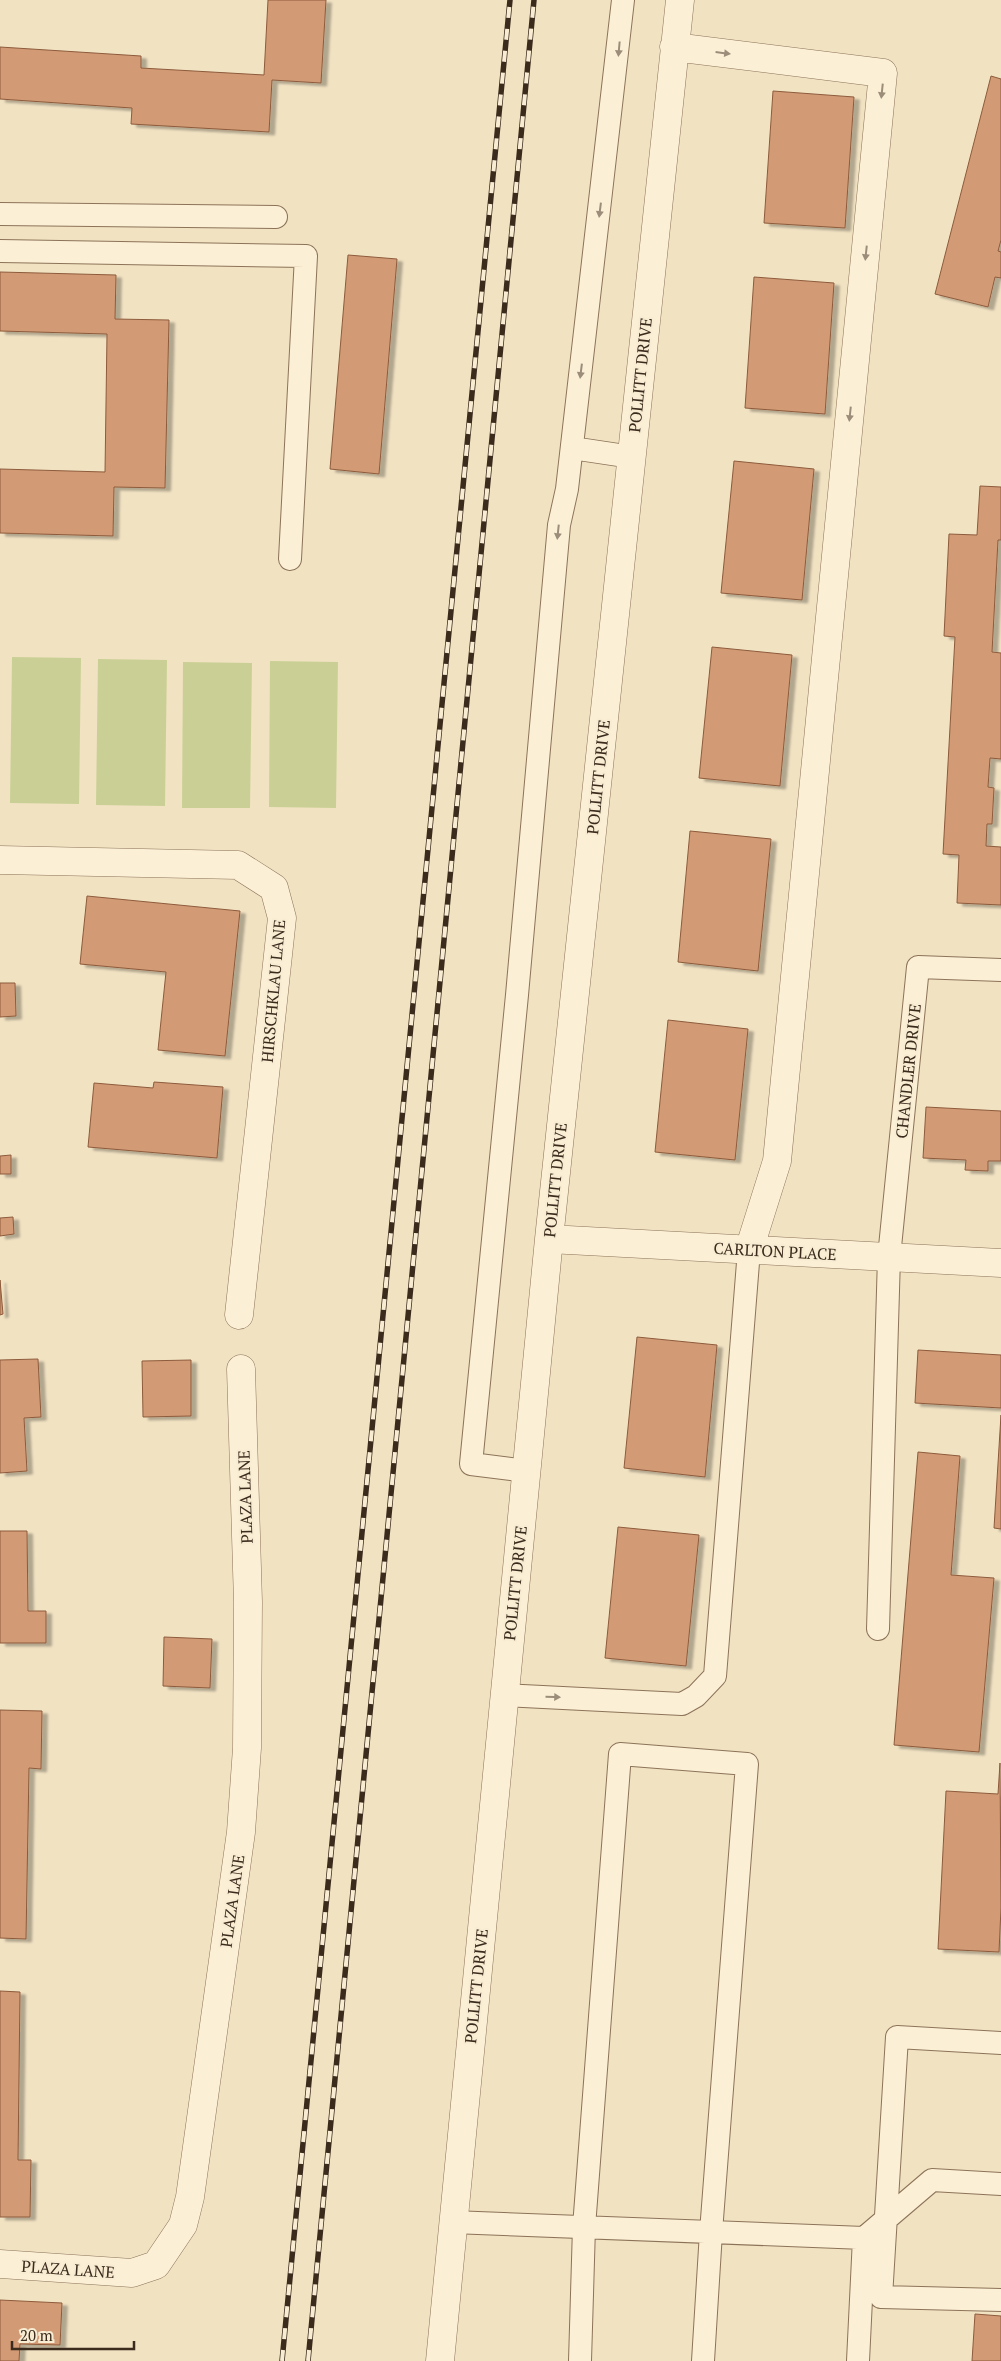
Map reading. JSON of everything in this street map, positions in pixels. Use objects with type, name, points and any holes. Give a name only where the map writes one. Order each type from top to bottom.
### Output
[{"type":"street","name":"POLLITT DRIVE","points":[[440,2361],[452,2222],[549,1240],[680,0]]},
{"type":"street","points":[[674,47],[883,73],[777,1160],[749,1250]]},
{"type":"street","name":"HIRSCHKLAU LANE","points":[[0,860],[238,865],[274,888],[282,918],[240,1315]]},
{"type":"street","name":"CARLTON PLACE","points":[[549,1240],[1001,1263]]},
{"type":"street","name":"PLAZA LANE","points":[[0,2264],[132,2273],[156,2265],[183,2225],[190,2197],[241,1832],[247,1748],[248,1593],[241,1369]]},
{"type":"lane","points":[[526,1471],[472,1464],[559,525],[567,488],[572,448],[624,0]]},
{"type":"lane","points":[[0,214],[276,217]]},
{"type":"lane","points":[[0,251],[306,256],[290,559]]},
{"type":"lane","points":[[572,448],[632,457]]},
{"type":"lane","name":"CHANDLER DRIVE","points":[[889,1258],[918,967],[1001,970]]},
{"type":"lane","points":[[504,1694],[682,1704],[696,1696],[715,1676],[749,1250]]},
{"type":"lane","points":[[878,1629],[889,1258]]},
{"type":"lane","points":[[580,2361],[584,2227],[620,1754],[747,1764],[711,2232],[703,2361]]},
{"type":"lane","points":[[1001,2043],[897,2037],[881,2297],[1001,2300]]},
{"type":"lane","points":[[452,2222],[864,2238],[932,2180],[1001,2184]]},
{"type":"lane","points":[[858,2361],[864,2238]]},
{"type":"green space","points":[[12,657],[81,658],[79,804],[10,803]]},
{"type":"green space","points":[[98,659],[167,660],[165,806],[96,805]]},
{"type":"green space","points":[[270,661],[338,662],[336,808],[269,807]]},
{"type":"green space","points":[[183,662],[252,663],[250,808],[182,808]]},
{"type":"building","points":[[268,0],[326,0],[321,83],[272,80],[269,132],[131,124],[132,108],[0,99],[0,47],[141,56],[141,68],[264,75]]},
{"type":"building","points":[[991,76],[1001,79],[1001,240],[998,251],[1001,252],[1001,278],[995,277],[988,307],[935,294]]},
{"type":"building","points":[[773,91],[854,97],[845,228],[764,223]]},
{"type":"building","points":[[348,255],[397,259],[379,474],[330,469]]},
{"type":"building","points":[[0,272],[116,275],[115,319],[169,320],[165,488],[114,487],[113,536],[0,533],[0,469],[105,472],[107,334],[0,331]]},
{"type":"building","points":[[754,277],[834,283],[825,414],[745,408]]},
{"type":"building","points":[[734,461],[814,469],[802,600],[721,593]]},
{"type":"building","points":[[980,486],[1001,487],[1001,540],[998,540],[992,652],[1001,653],[1001,759],[990,758],[988,787],[994,788],[992,824],[987,824],[986,846],[1001,847],[1001,905],[957,903],[959,855],[943,854],[955,637],[944,636],[949,534],[977,535]]},
{"type":"building","points":[[712,647],[792,655],[780,786],[699,778]]},
{"type":"building","points":[[690,831],[771,839],[758,971],[678,962]]},
{"type":"building","points":[[87,896],[240,911],[225,1056],[158,1050],[166,972],[80,964]]},
{"type":"building","points":[[0,983],[15,983],[16,1016],[0,1017]]},
{"type":"building","points":[[668,1020],[748,1029],[735,1160],[655,1152]]},
{"type":"building","points":[[154,1082],[223,1087],[217,1158],[88,1147],[94,1083],[153,1088]]},
{"type":"building","points":[[926,1107],[1001,1111],[1001,1161],[988,1161],[988,1171],[965,1170],[966,1160],[923,1158]]},
{"type":"building","points":[[11,1155],[11,1174],[0,1174],[0,1156]]},
{"type":"building","points":[[13,1217],[14,1234],[0,1236],[0,1218]]},
{"type":"building","points":[[0,1280],[3,1314],[0,1315]]},
{"type":"building","points":[[637,1337],[717,1345],[705,1477],[624,1468]]},
{"type":"building","points":[[918,1350],[1001,1355],[1001,1408],[915,1403]]},
{"type":"building","points":[[38,1359],[41,1417],[24,1418],[27,1471],[0,1473],[0,1360]]},
{"type":"building","points":[[191,1360],[191,1416],[143,1417],[142,1361]]},
{"type":"building","points":[[1001,1415],[1001,1529],[994,1528]]},
{"type":"building","points":[[918,1452],[960,1456],[951,1575],[994,1578],[979,1752],[894,1745]]},
{"type":"building","points":[[618,1527],[699,1535],[686,1666],[605,1658]]},
{"type":"building","points":[[0,1531],[27,1531],[28,1611],[46,1611],[46,1643],[0,1643]]},
{"type":"building","points":[[164,1637],[212,1639],[210,1688],[163,1686]]},
{"type":"building","points":[[0,1710],[42,1711],[41,1769],[29,1768],[26,1939],[0,1938]]},
{"type":"building","points":[[1000,1763],[1001,1908],[999,1952],[938,1949],[946,1791],[998,1794]]},
{"type":"building","points":[[0,1991],[20,1992],[18,2160],[31,2160],[30,2217],[0,2217]]},
{"type":"building","points":[[0,2300],[62,2303],[60,2345],[20,2344],[19,2361],[0,2361]]},
{"type":"building","points":[[975,2314],[1001,2316],[1001,2361],[972,2361]]},
{"type":"railway","points":[[282,2361],[510,0]]},
{"type":"railway","points":[[308,2361],[534,0]]}]
